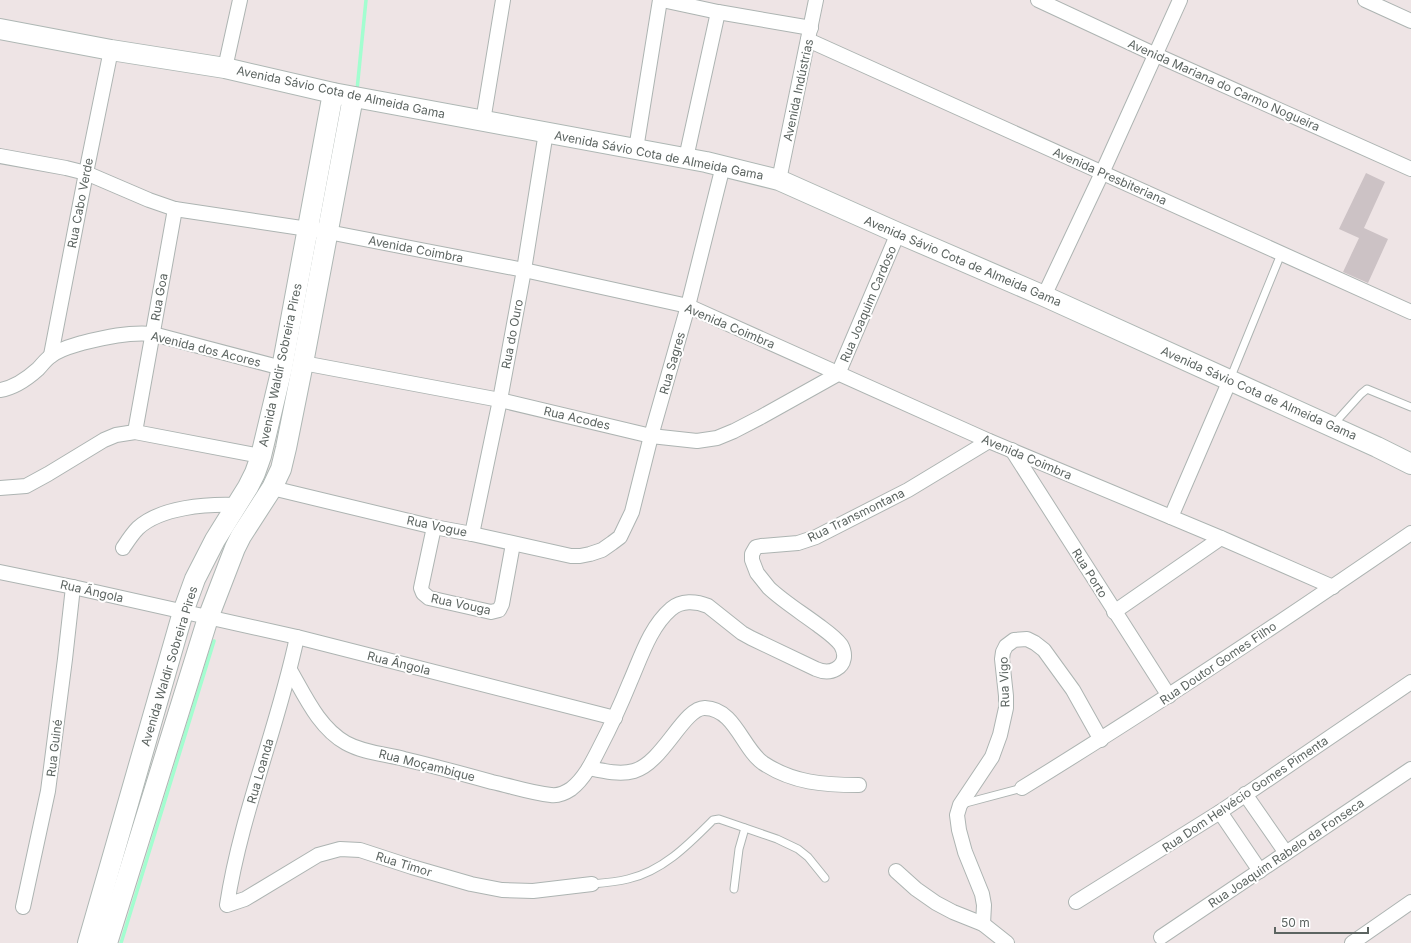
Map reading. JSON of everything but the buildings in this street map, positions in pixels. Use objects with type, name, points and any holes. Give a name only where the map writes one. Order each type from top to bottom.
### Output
[{"type":"street","points":[[225,68],[240,0]]},
{"type":"street","points":[[483,121],[503,0]]},
{"type":"street","points":[[636,149],[661,0]]},
{"type":"street","name":"Avenida Presbiteriana","points":[[661,0],[810,34],[1102,173],[1411,312]]},
{"type":"street","name":"Avenida Indústrias","points":[[779,180],[816,0]]},
{"type":"street","name":"Avenida Mariana do Carmo Nogueira","points":[[1038,0],[1154,54],[1411,169]]},
{"type":"street","points":[[1044,296],[1102,173],[1154,54],[1180,0]]},
{"type":"street","points":[[1365,0],[1411,21]]},
{"type":"street","points":[[686,158],[718,12]]},
{"type":"street","name":"Avenida Sávio Cota de Almeida Gama","points":[[0,29],[111,50],[225,68],[353,97],[686,158],[779,180],[898,234],[1044,296],[1332,426],[1411,464]]},
{"type":"street","name":"Rua Cabo Verde","points":[[51,355],[111,50]]},
{"type":"street","name":"Avenida Waldir Sobreira Pires","points":[[88,943],[183,612],[202,566],[215,540],[248,487],[261,456],[282,368],[333,93]]},
{"type":"street","name":"Avenida Waldir Sobreira Pires","points":[[107,943],[208,618],[235,548],[272,488],[281,469],[303,363],[353,97]]},
{"type":"street","name":"Rua do Ouro","points":[[472,534],[500,400],[524,270],[546,132]]},
{"type":"street","name":"Avenida Coimbra","points":[[0,156],[86,173],[149,200],[175,209],[328,232],[524,270],[688,306],[989,441],[1221,538],[1333,587]]},
{"type":"street","name":"Rua Sagres","points":[[602,550],[620,536],[632,512],[651,436],[688,306],[723,166]]},
{"type":"street","name":"Rua Goa","points":[[135,432],[175,209]]},
{"type":"street","name":"Rua Joaquim Cardoso","points":[[838,374],[898,234]]},
{"type":"street","name":"Avenida dos Acores","points":[[0,390],[22,381],[37,370],[51,355],[72,346],[119,335],[138,333],[153,334],[282,368]]},
{"type":"street","name":"Rua Acodes","points":[[303,363],[500,400],[651,436],[697,441],[717,438],[734,431],[838,374]]},
{"type":"street","points":[[1171,517],[1230,380]]},
{"type":"street","points":[[0,488],[26,486],[104,440],[116,435],[135,432],[261,456]]},
{"type":"street","name":"Rua Transmontana","points":[[615,718],[649,638],[662,618],[672,608],[682,602],[701,603],[708,606],[742,633],[816,669],[824,672],[832,672],[838,668],[843,663],[845,657],[842,647],[833,636],[769,588],[762,580],[754,566],[752,560],[753,550],[761,546],[798,543],[816,537],[908,490],[989,441]]},
{"type":"street","name":"Rua Porto","points":[[1012,450],[1169,696]]},
{"type":"street","name":"Rua Vogue","points":[[272,488],[434,527],[571,556],[580,556],[602,550]]},
{"type":"street","points":[[123,548],[138,528],[152,518],[171,512],[202,506],[236,505]]},
{"type":"street","name":"Rua Vouga","points":[[434,527],[422,588],[423,593],[429,598],[491,612],[499,610],[502,604],[513,544]]},
{"type":"street","name":"Rua Doutor Gomes Filho","points":[[1022,788],[1101,740],[1169,696],[1333,587],[1411,533]]},
{"type":"street","points":[[1114,612],[1221,538]]},
{"type":"street","name":"Rua Ãngola","points":[[0,572],[183,612]]},
{"type":"street","name":"Rua Guiné","points":[[23,907],[48,790],[73,587]]},
{"type":"street","name":"Rua Ângola","points":[[183,612],[297,637],[615,718]]},
{"type":"street","name":"Rua Loanda","points":[[227,905],[239,843],[290,670],[297,637]]},
{"type":"street","name":"Rua Vigo","points":[[983,924],[984,905],[982,894],[965,852],[957,816],[960,804],[992,757],[1004,722],[1006,696],[1002,659],[1006,646],[1014,640],[1027,639],[1035,642],[1044,650],[1073,690],[1101,740]]},
{"type":"street","name":"Rua Moçambique","points":[[290,670],[319,719],[335,735],[346,743],[361,749],[512,787],[552,795],[560,795],[577,784],[589,768],[615,718]]},
{"type":"street","name":"Rua Dom Helvécio Gomes Pimenta","points":[[1076,902],[1220,812],[1411,682]]},
{"type":"street","points":[[589,768],[602,771],[624,772],[634,771],[645,766],[663,749],[688,717],[696,710],[703,708],[713,709],[722,713],[739,733],[748,748],[762,762],[782,774],[801,781],[840,785],[859,785]]},
{"type":"street","name":"Rua Joaquim Rabelo da Fonseca","points":[[1161,937],[1411,769]]},
{"type":"street","points":[[1245,794],[1286,853]]},
{"type":"street","points":[[1220,812],[1260,871]]},
{"type":"street","name":"Rua Timor","points":[[227,905],[245,899],[318,855],[340,849],[360,850],[419,870],[471,884],[502,890],[533,891],[592,884]]},
{"type":"street","points":[[896,872],[936,903],[953,912],[983,924],[1007,943]]},
{"type":"street","points":[[1352,943],[1411,902]]},
{"type":"lane","points":[[1230,380],[1281,254]]},
{"type":"lane","points":[[1332,426],[1367,389],[1411,407]]},
{"type":"lane","points":[[960,804],[1022,788]]},
{"type":"lane","points":[[592,884],[628,880],[655,869],[667,862],[679,852],[713,820],[719,819],[777,839],[804,852],[825,878]]},
{"type":"lane","points":[[734,889],[739,849],[745,828]]},
{"type":"waterway","points":[[357,90],[366,0]]},
{"type":"waterway","points":[[121,943],[214,641]]}]
